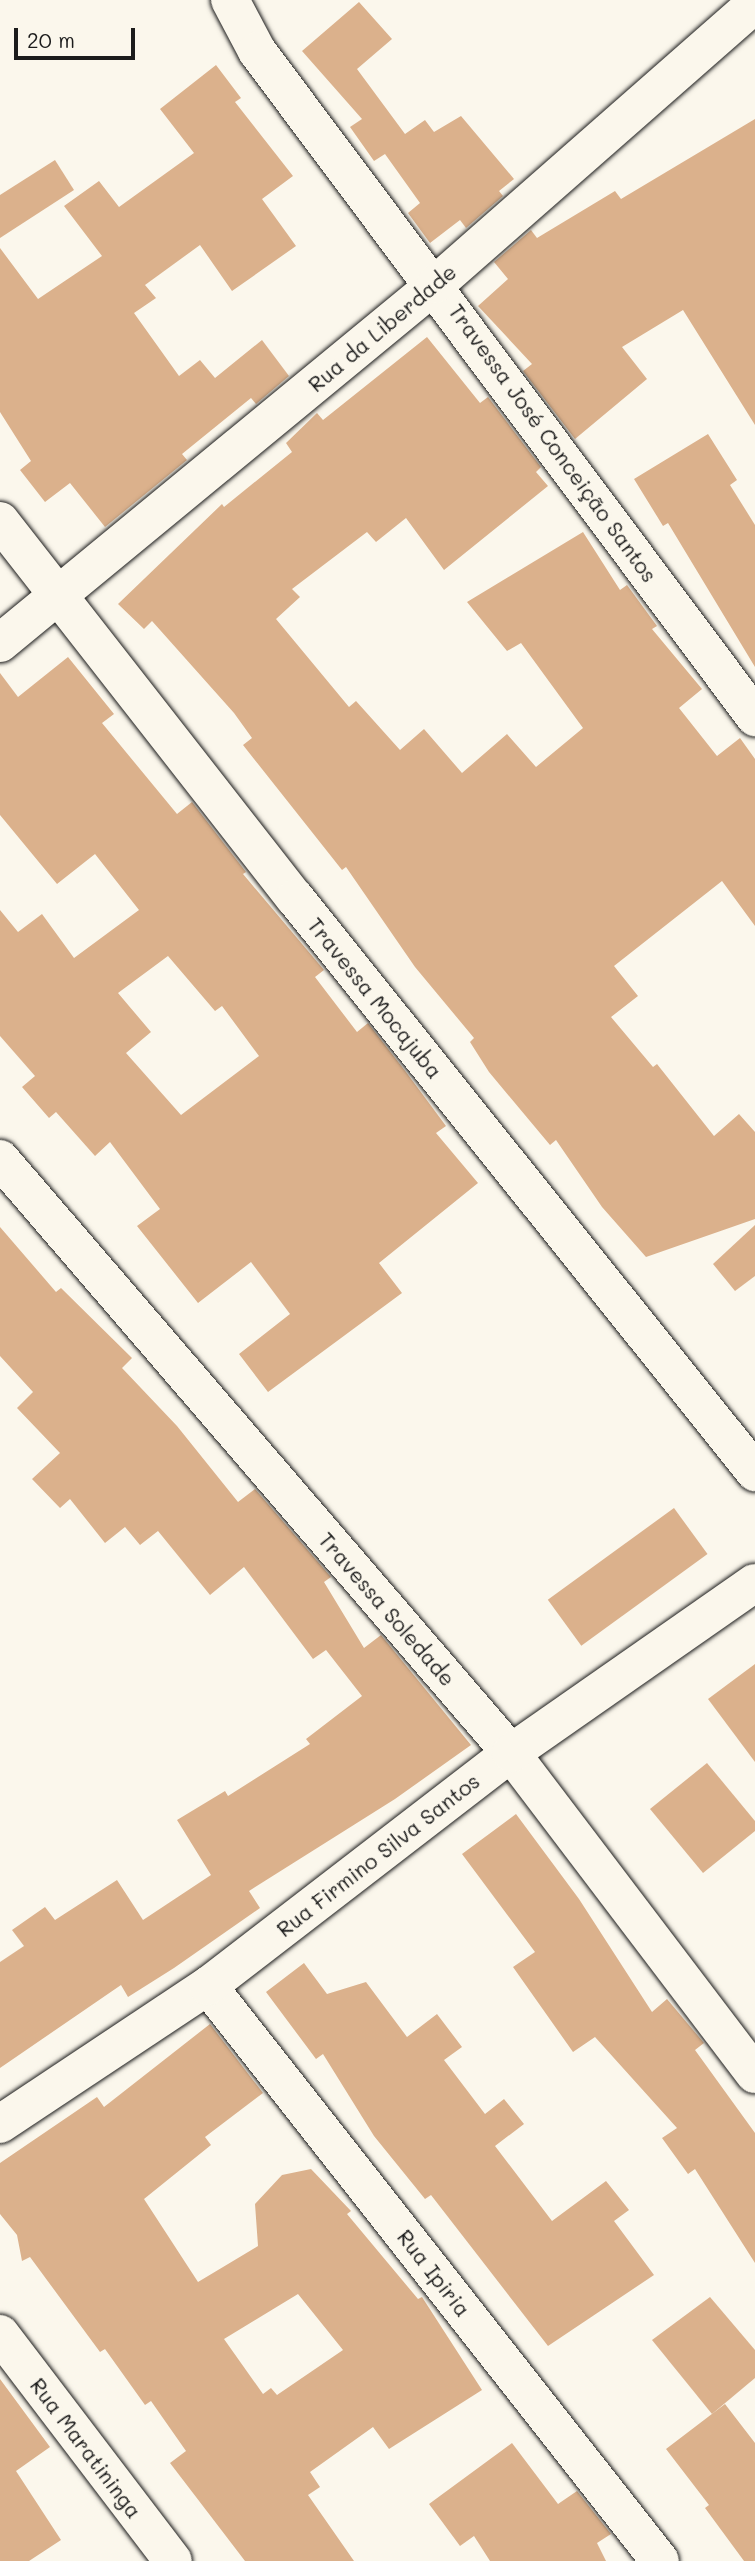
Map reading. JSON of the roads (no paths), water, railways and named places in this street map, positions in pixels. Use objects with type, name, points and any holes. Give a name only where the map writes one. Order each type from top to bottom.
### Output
[{"type":"street","name":"Travessa José Conceição Santos","points":[[230,0],[257,51],[436,284],[755,716]]},
{"type":"street","name":"Rua da Liberdade","points":[[0,643],[436,284],[755,4]]},
{"type":"street","name":"Travessa Mocajuba","points":[[0,521],[303,909],[755,1472]]},
{"type":"street","name":"Travessa Soledade","points":[[0,1159],[511,1753],[755,2074]]},
{"type":"street","name":"Rua Firmino Silva Santos","points":[[0,2124],[208,1986],[511,1753],[755,1583]]},
{"type":"street","name":"Rua Ipiria","points":[[208,1986],[660,2561]]},
{"type":"street","name":"Rua Maratininga","points":[[0,2334],[173,2561]]}]
